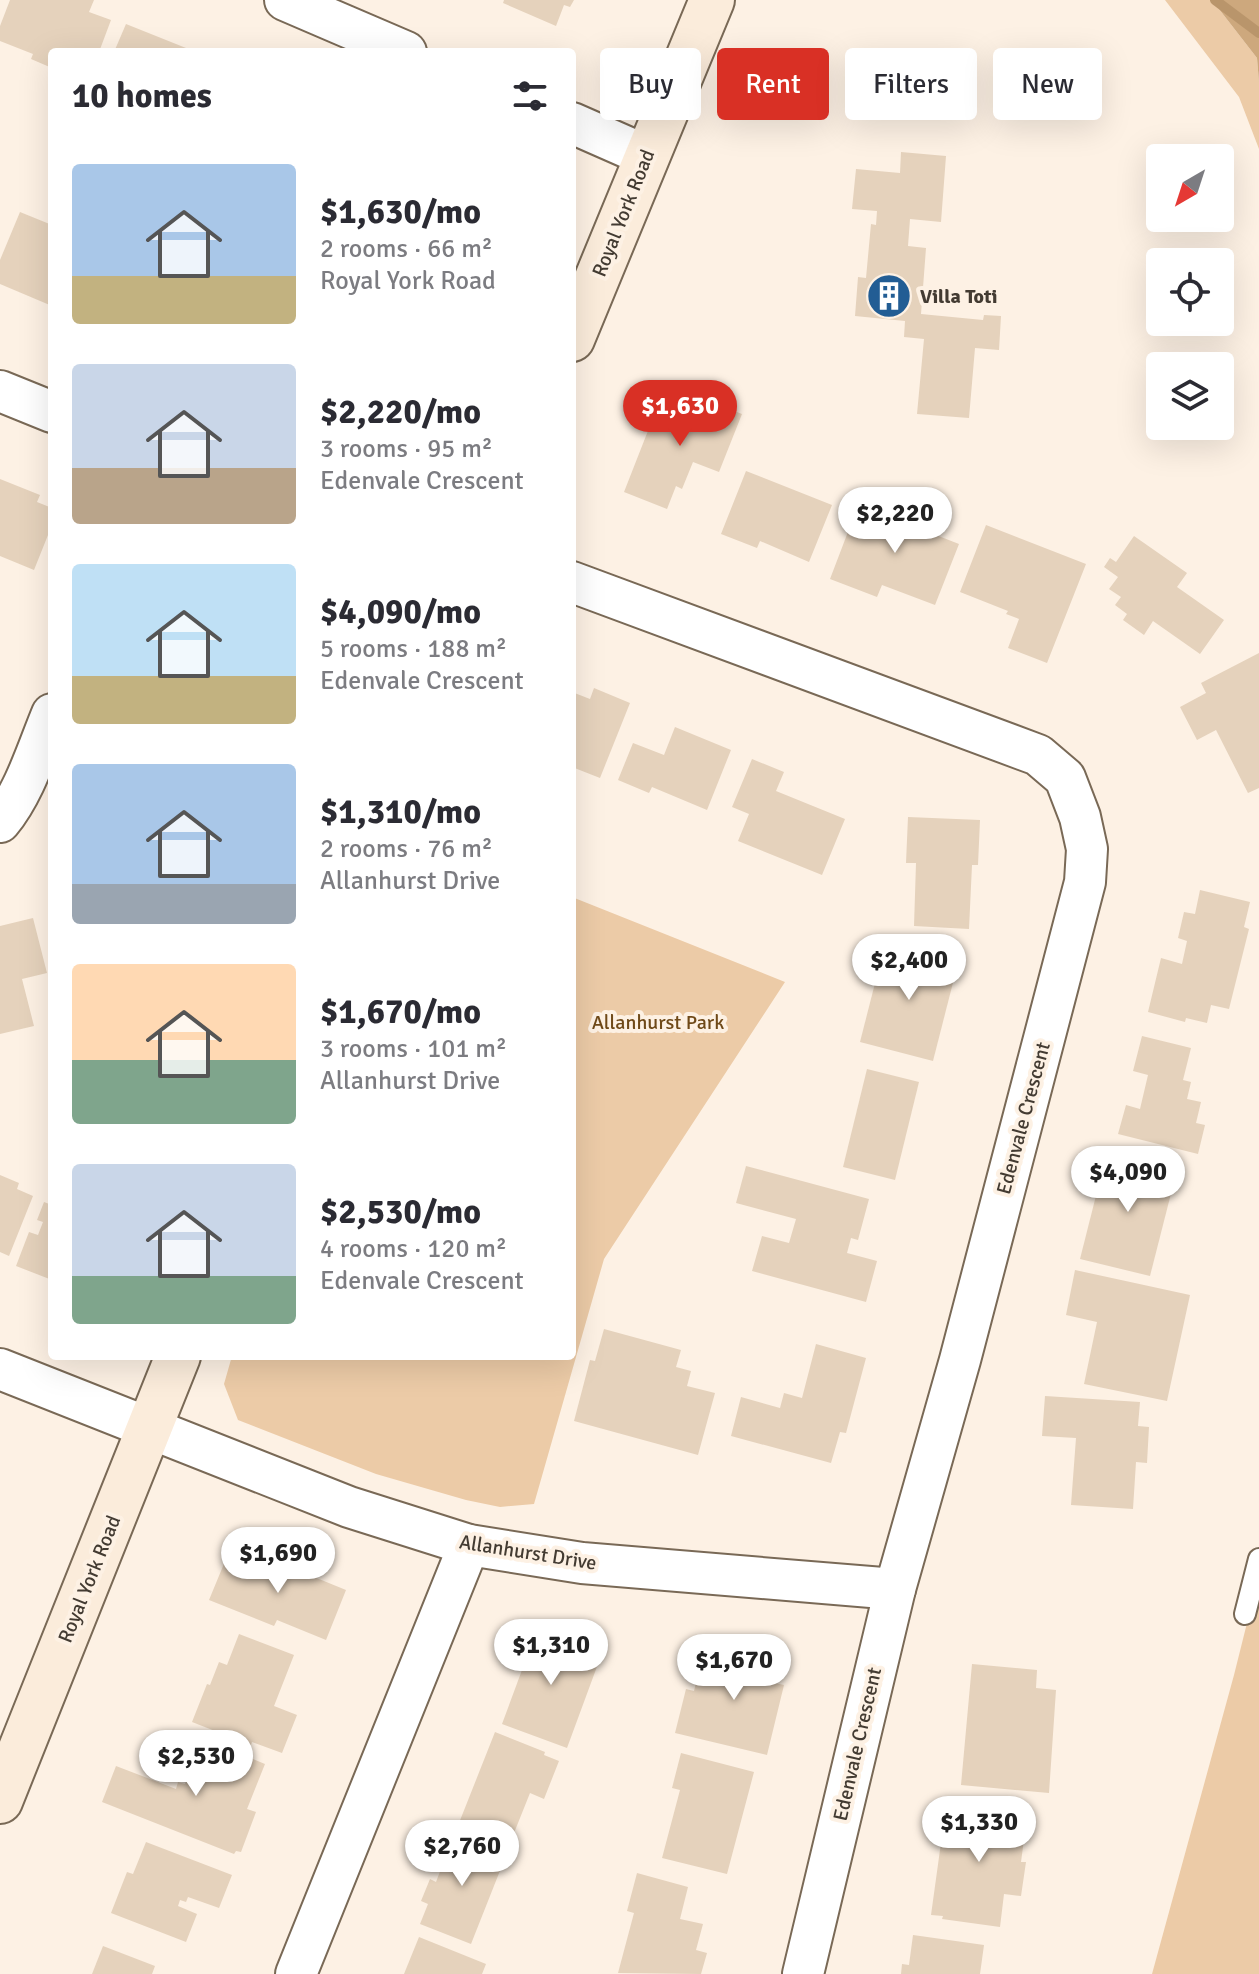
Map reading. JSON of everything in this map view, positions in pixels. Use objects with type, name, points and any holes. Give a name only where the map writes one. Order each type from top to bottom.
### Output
[{"type":"main road","name":"Royal York Road","points":[[576,329],[712,0]]},
{"type":"main road","name":"Royal York Road","points":[[0,1801],[176,1360]]},
{"type":"street","points":[[285,0],[397,48]]},
{"type":"street","points":[[576,125],[647,156]]},
{"type":"street","points":[[0,391],[48,410]]},
{"type":"street","name":"Edenvale Crescent","points":[[576,583],[1038,755],[1065,778],[1080,817],[1087,849],[1085,882],[960,1360],[895,1589],[803,1974]]},
{"type":"street","points":[[0,822],[9,811],[48,723]]},
{"type":"street","name":"Allanhurst Drive","points":[[0,1369],[349,1507],[469,1545],[582,1563],[895,1589]]},
{"type":"street","points":[[296,1974],[469,1545]]},
{"type":"lane","points":[[1245,1614],[1259,1559]]},
{"type":"green space","points":[[1165,0],[1212,0],[1257,58],[1259,149],[1239,97]]},
{"type":"green space","name":"Allanhurst Park","points":[[576,899],[785,982],[604,1259],[576,1357]]},
{"type":"green space","name":"Allanhurst Park","points":[[231,1360],[575,1360],[534,1504],[500,1507],[376,1474],[238,1420],[224,1384]]},
{"type":"green space","points":[[1259,1575],[1259,1974],[1152,1974],[1234,1675]]},
{"type":"shaded area","points":[[1212,0],[1259,0],[1259,82],[1257,58]]},
{"type":"building","points":[[10,0],[94,0],[89,12],[111,20],[100,48],[48,48],[48,66],[31,59],[33,54],[0,41],[0,26]]},
{"type":"building","points":[[504,0],[574,0],[570,7],[564,5],[556,26],[503,3]]},
{"type":"building","points":[[126,24],[186,48],[116,48]]},
{"type":"building","name":"Villa Toti","points":[[901,152],[946,156],[941,222],[910,219],[908,246],[926,248],[921,314],[983,320],[984,315],[1001,316],[999,350],[975,348],[969,418],[917,414],[924,339],[904,337],[905,321],[855,316],[858,277],[866,278],[871,224],[876,225],[877,211],[852,209],[856,169],[900,173]]},
{"type":"building","points":[[20,212],[48,223],[48,304],[0,284],[0,260]]},
{"type":"building","points":[[662,395],[707,413],[711,402],[742,414],[719,472],[693,462],[682,489],[676,486],[667,509],[624,492]]},
{"type":"building","points":[[746,471],[832,505],[809,562],[760,541],[757,548],[721,534]]},
{"type":"building","points":[[0,479],[40,495],[37,502],[48,506],[48,535],[34,570],[0,556]]},
{"type":"building","points":[[859,503],[899,519],[903,510],[940,524],[936,535],[959,544],[935,605],[882,585],[877,597],[830,579]]},
{"type":"building","points":[[986,525],[1086,564],[1047,663],[1008,648],[1019,619],[1006,614],[1008,611],[960,592]]},
{"type":"building","points":[[1134,536],[1187,573],[1177,587],[1224,620],[1200,654],[1153,621],[1144,635],[1123,620],[1127,614],[1115,605],[1121,597],[1109,589],[1118,577],[1104,567],[1110,558],[1116,562]]},
{"type":"building","points":[[1259,653],[1259,788],[1248,793],[1216,730],[1197,740],[1180,707],[1206,693],[1201,683]]},
{"type":"building","points":[[594,688],[630,703],[600,778],[576,769],[576,694],[590,699]]},
{"type":"building","points":[[675,727],[731,750],[707,810],[652,787],[649,793],[618,780],[633,743],[664,755]]},
{"type":"building","points":[[752,759],[784,772],[776,791],[845,819],[822,875],[738,841],[749,814],[732,807]]},
{"type":"building","points":[[908,817],[980,820],[978,865],[972,865],[969,929],[914,926],[916,863],[906,863]]},
{"type":"building","points":[[1200,890],[1250,902],[1244,927],[1249,929],[1229,1009],[1211,1005],[1207,1023],[1186,1018],[1185,1022],[1148,1012],[1161,958],[1182,964],[1187,941],[1178,938],[1184,912],[1195,914]]},
{"type":"building","points":[[33,918],[47,973],[22,979],[34,1026],[0,1034],[0,926]]},
{"type":"building","points":[[885,944],[958,963],[933,1061],[860,1042]]},
{"type":"building","points":[[1142,1036],[1191,1048],[1183,1080],[1191,1082],[1187,1099],[1201,1102],[1196,1123],[1205,1125],[1198,1154],[1118,1134],[1126,1105],[1140,1109],[1148,1075],[1133,1071]]},
{"type":"building","points":[[867,1069],[919,1082],[895,1180],[843,1167]]},
{"type":"building","points":[[1107,1152],[1177,1170],[1150,1276],[1080,1259]]},
{"type":"building","points":[[746,1166],[869,1199],[858,1240],[851,1238],[847,1253],[877,1261],[866,1302],[752,1271],[762,1236],[789,1243],[796,1219],[736,1203]]},
{"type":"building","points":[[0,1175],[19,1183],[17,1189],[33,1196],[9,1256],[0,1252]]},
{"type":"building","points":[[44,1202],[48,1204],[48,1278],[16,1266],[29,1232],[38,1235],[43,1222],[37,1220]]},
{"type":"building","points":[[1075,1270],[1190,1295],[1167,1401],[1084,1384],[1097,1322],[1066,1315]]},
{"type":"building","points":[[604,1329],[681,1350],[676,1367],[691,1371],[687,1386],[715,1393],[698,1455],[574,1421],[590,1360],[595,1361]]},
{"type":"building","points":[[816,1344],[866,1358],[846,1433],[840,1432],[831,1463],[731,1436],[741,1397],[780,1408],[784,1393],[802,1398]]},
{"type":"building","points":[[1045,1396],[1140,1402],[1138,1426],[1149,1427],[1147,1463],[1136,1462],[1133,1509],[1071,1505],[1076,1438],[1042,1436]]},
{"type":"building","points":[[228,1554],[256,1564],[260,1555],[346,1590],[326,1640],[277,1620],[274,1626],[209,1600]]},
{"type":"building","points":[[532,1627],[602,1653],[567,1748],[502,1724],[522,1670],[516,1668]]},
{"type":"building","points":[[239,1634],[294,1655],[274,1706],[297,1715],[282,1753],[252,1742],[251,1745],[192,1722],[207,1684],[210,1685],[219,1662],[227,1665]]},
{"type":"building","points":[[716,1645],[781,1661],[775,1683],[784,1685],[767,1755],[675,1733],[686,1689],[694,1691],[700,1666],[711,1668]]},
{"type":"building","points":[[972,1664],[1037,1670],[1036,1688],[1056,1690],[1049,1793],[961,1785]]},
{"type":"building","points":[[495,1732],[545,1752],[544,1755],[559,1761],[544,1799],[530,1793],[510,1843],[459,1823]]},
{"type":"building","points":[[203,1739],[265,1764],[247,1809],[256,1812],[241,1852],[234,1854],[102,1802],[116,1766],[176,1789],[178,1782],[185,1784]]},
{"type":"building","points":[[681,1753],[754,1772],[727,1874],[662,1858],[680,1790],[672,1788]]},
{"type":"building","points":[[959,1799],[1017,1807],[1014,1830],[1025,1832],[1021,1862],[1026,1862],[1021,1896],[1004,1894],[1000,1927],[931,1915],[944,1821],[956,1823]]},
{"type":"building","points":[[455,1832],[507,1853],[471,1944],[420,1924],[428,1904],[421,1901],[430,1879],[436,1882]]},
{"type":"building","points":[[146,1842],[232,1875],[219,1908],[188,1897],[186,1902],[180,1900],[178,1906],[197,1914],[186,1942],[111,1913],[127,1872],[133,1874]]},
{"type":"building","points":[[637,1873],[688,1887],[680,1919],[703,1924],[696,1950],[707,1953],[701,1974],[618,1973],[634,1913],[627,1911]]},
{"type":"building","points":[[913,1935],[984,1945],[980,1974],[901,1974],[902,1964],[909,1965]]},
{"type":"building","points":[[419,1937],[486,1964],[482,1974],[404,1974]]},
{"type":"building","points":[[103,1946],[155,1966],[152,1974],[92,1974]]},
{"type":"waterway","points":[[1215,0],[1259,33]]},
{"type":"place","name":"Villa Toti","points":[[889,296]]}]
